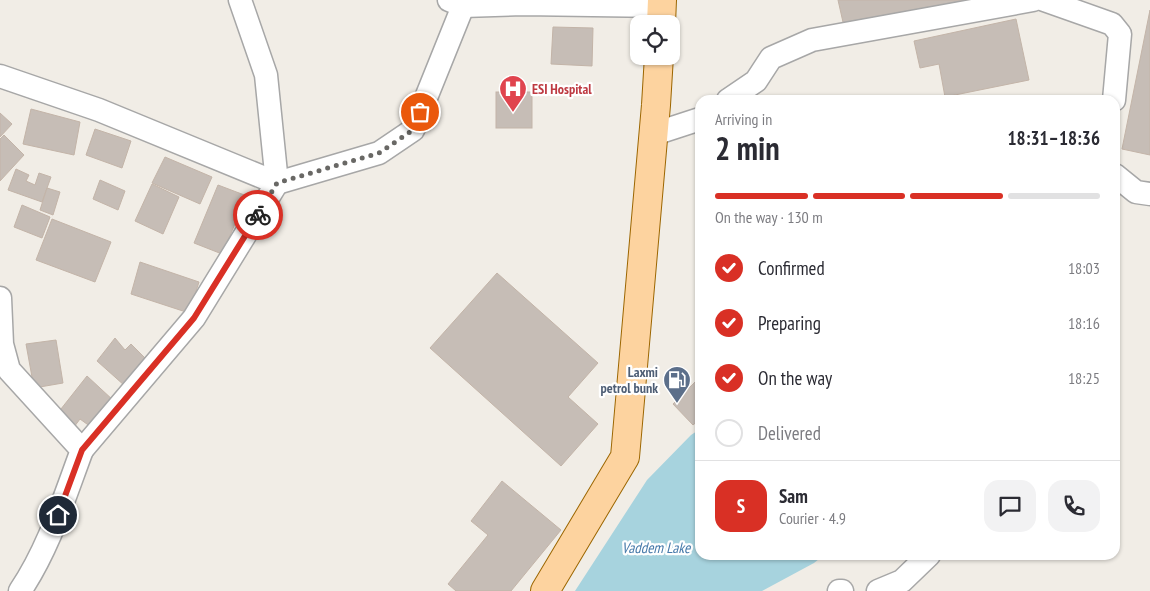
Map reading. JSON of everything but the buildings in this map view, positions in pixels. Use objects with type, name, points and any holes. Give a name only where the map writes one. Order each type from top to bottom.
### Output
[{"type":"main road","points":[[545,591],[625,457],[658,65]]},
{"type":"street","points":[[24,590],[40,560],[82,450],[194,318],[277,183],[266,75],[240,0]]},
{"type":"street","points":[[735,95],[756,81],[772,58],[812,40],[1033,0]]},
{"type":"street","points":[[1044,0],[1112,24],[1120,34],[1114,95]]},
{"type":"street","points":[[0,76],[99,110],[277,183],[379,153],[413,130],[456,3],[662,10]]},
{"type":"street","points":[[654,134],[695,120]]},
{"type":"street","points":[[1120,179],[1136,192],[1150,194]]},
{"type":"street","points":[[0,298],[2,344],[9,370],[82,450]]},
{"type":"street","points":[[878,591],[902,581],[924,560]]},
{"type":"water","name":"Vaddem Lake","points":[[695,432],[695,560],[818,560],[762,591],[575,591],[647,480]]},
{"type":"way so far","points":[[258,215],[277,183],[379,153],[413,130],[420,112]]},
{"type":"place","name":"ESI Hospital","points":[[513,113]]},
{"type":"place","name":"Laxmi petrol bunk","points":[[677,404]]},
{"type":"route","points":[[58,515],[82,450],[194,318],[258,215]]}]
